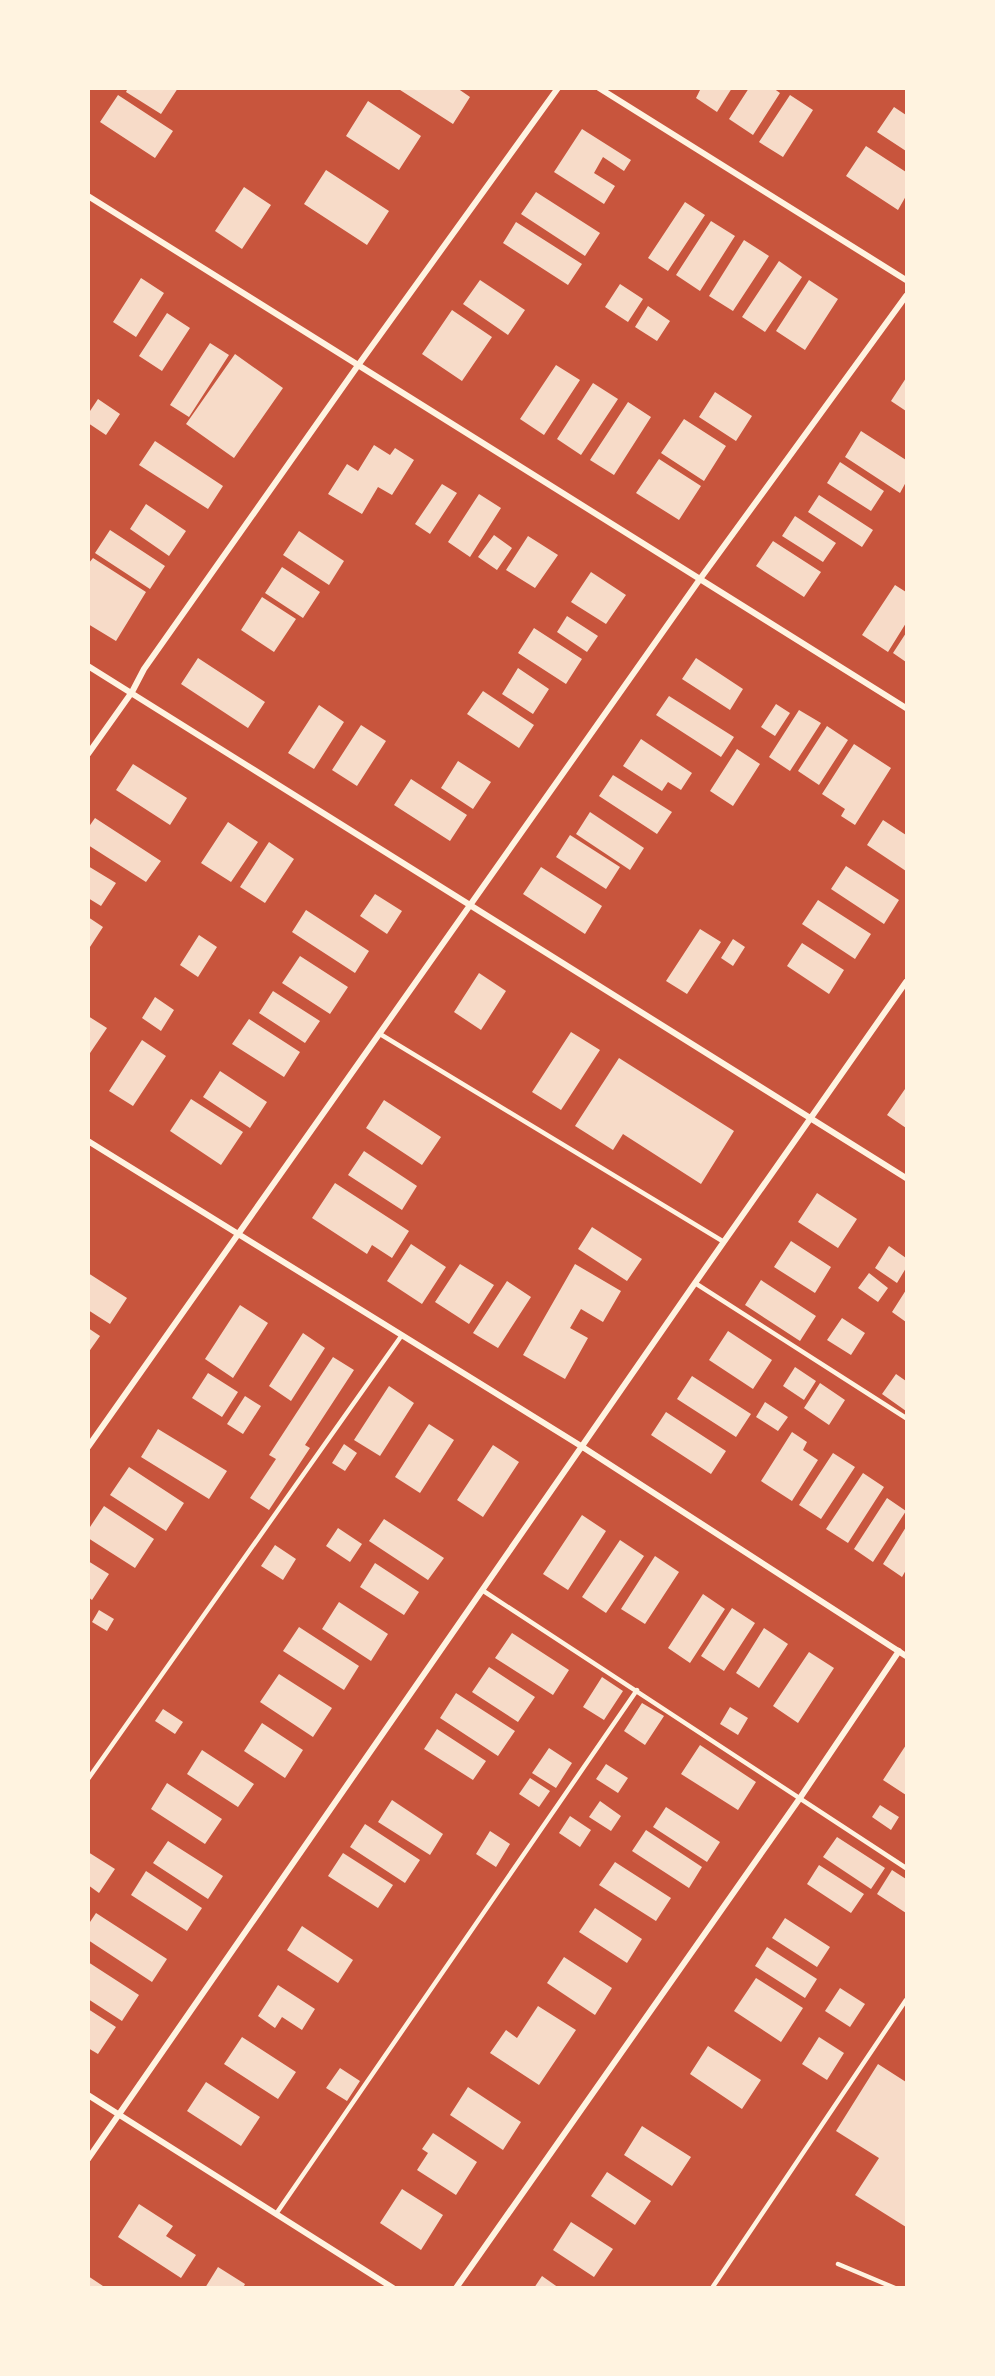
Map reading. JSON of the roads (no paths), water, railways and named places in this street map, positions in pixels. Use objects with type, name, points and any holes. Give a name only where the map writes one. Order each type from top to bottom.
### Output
[{"type":"street","points":[[88,754],[132,692],[144,669],[359,364],[558,88]]},
{"type":"street","points":[[599,88],[906,280]]},
{"type":"street","points":[[88,196],[906,708]]},
{"type":"street","points":[[88,1447],[700,579],[906,296]]},
{"type":"street","points":[[88,666],[906,1178]]},
{"type":"street","points":[[88,2159],[581,1446],[906,982]]},
{"type":"street","points":[[88,1141],[581,1446],[906,1656]]},
{"type":"street","points":[[456,2288],[800,1798],[899,1651]]},
{"type":"street","points":[[88,2095],[393,2288]]},
{"type":"lane","points":[[380,1034],[724,1242]]},
{"type":"lane","points":[[695,1283],[906,1418]]},
{"type":"lane","points":[[88,1779],[402,1335]]},
{"type":"lane","points":[[482,1590],[906,1868]]},
{"type":"lane","points":[[276,2214],[637,1690]]},
{"type":"lane","points":[[712,2288],[906,2000]]},
{"type":"lane","points":[[838,2264],[895,2288]]}]
